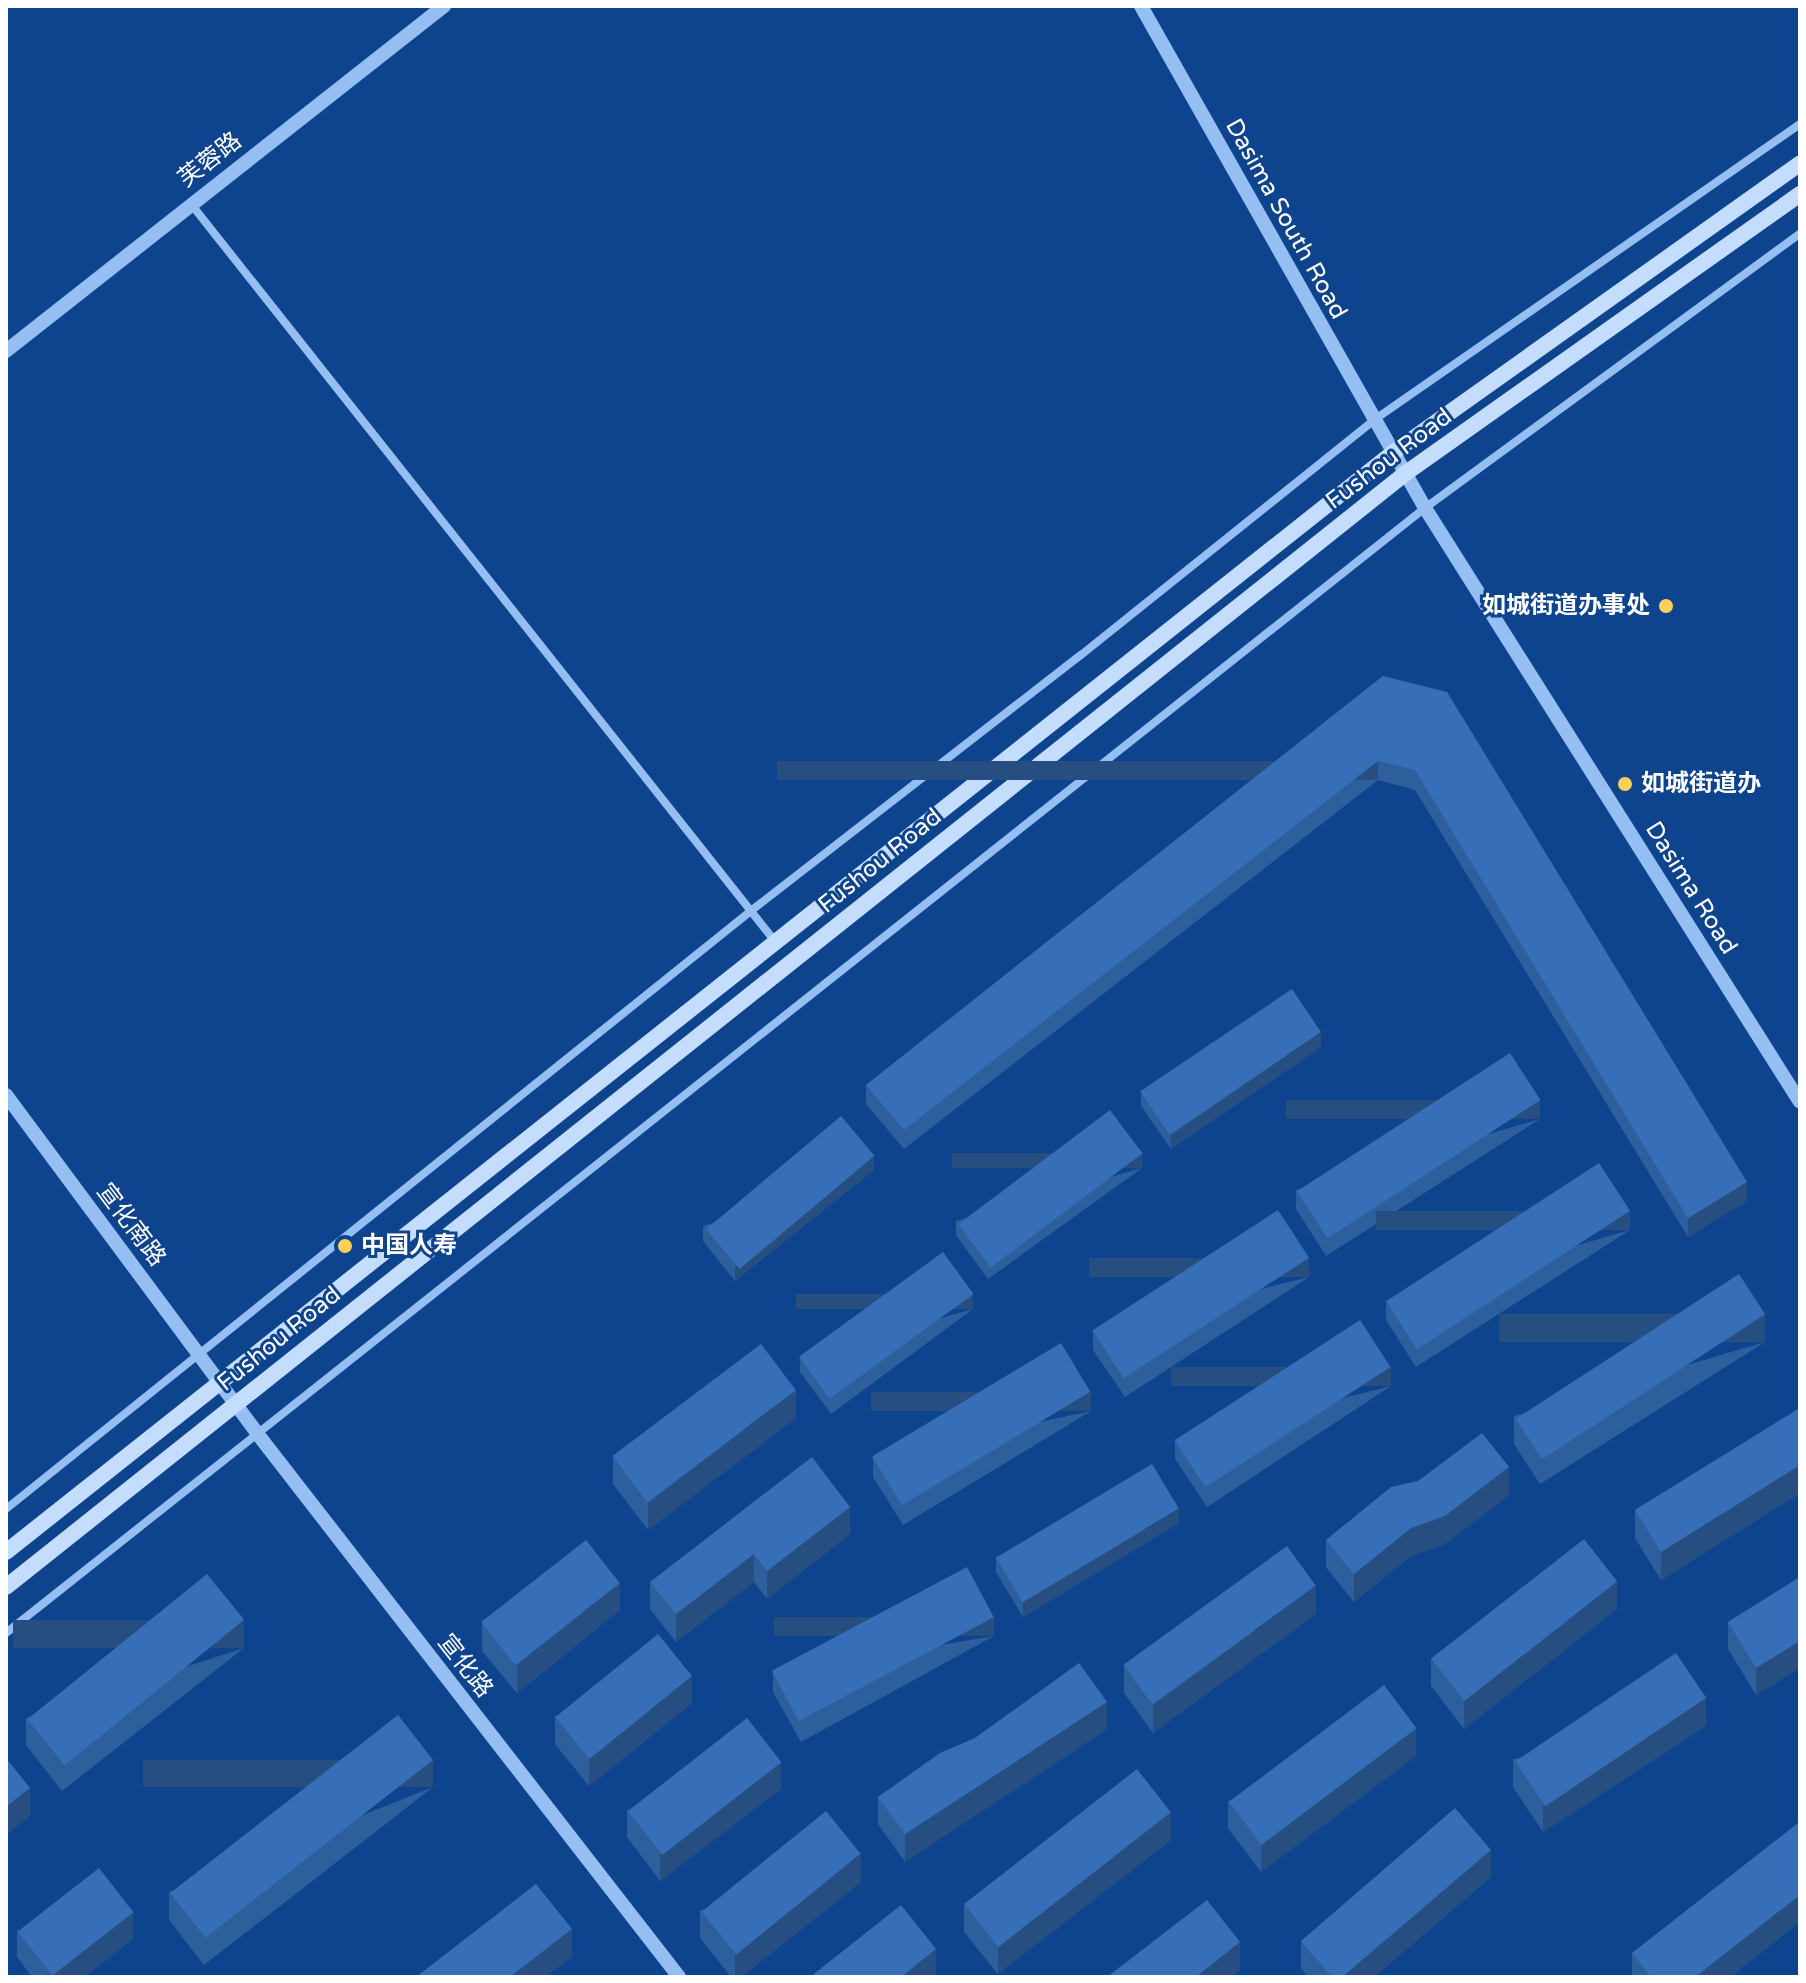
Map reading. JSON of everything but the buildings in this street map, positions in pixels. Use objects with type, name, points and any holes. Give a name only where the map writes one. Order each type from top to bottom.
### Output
[{"type":"main road","name":"Fushou Road","points":[[6,1552],[774,940],[1394,452],[1800,164]]},
{"type":"main road","name":"Fushou Road","points":[[6,1587],[1406,473],[1800,194]]},
{"type":"street","name":"芙蓉路","points":[[6,351],[190,203],[444,6]]},
{"type":"street","name":"Dasima South Road","points":[[1141,6],[1394,452]]},
{"type":"street","points":[[6,1509],[752,910],[1081,655],[1374,420],[1800,124]]},
{"type":"street","points":[[190,203],[774,940]]},
{"type":"street","points":[[6,1633],[1425,508],[1800,234]]},
{"type":"street","name":"Dasima Road","points":[[1394,452],[1425,508],[1800,1102]]},
{"type":"street","name":"宣化南路","points":[[6,1095],[219,1382]]},
{"type":"street","name":"宣化路","points":[[219,1382],[679,1977]]},
{"type":"place","name":"如城街道办事处","points":[[1666,606]]},
{"type":"place","name":"如城街道办","points":[[1625,784]]},
{"type":"place","name":"中国人寿","points":[[345,1246]]}]
